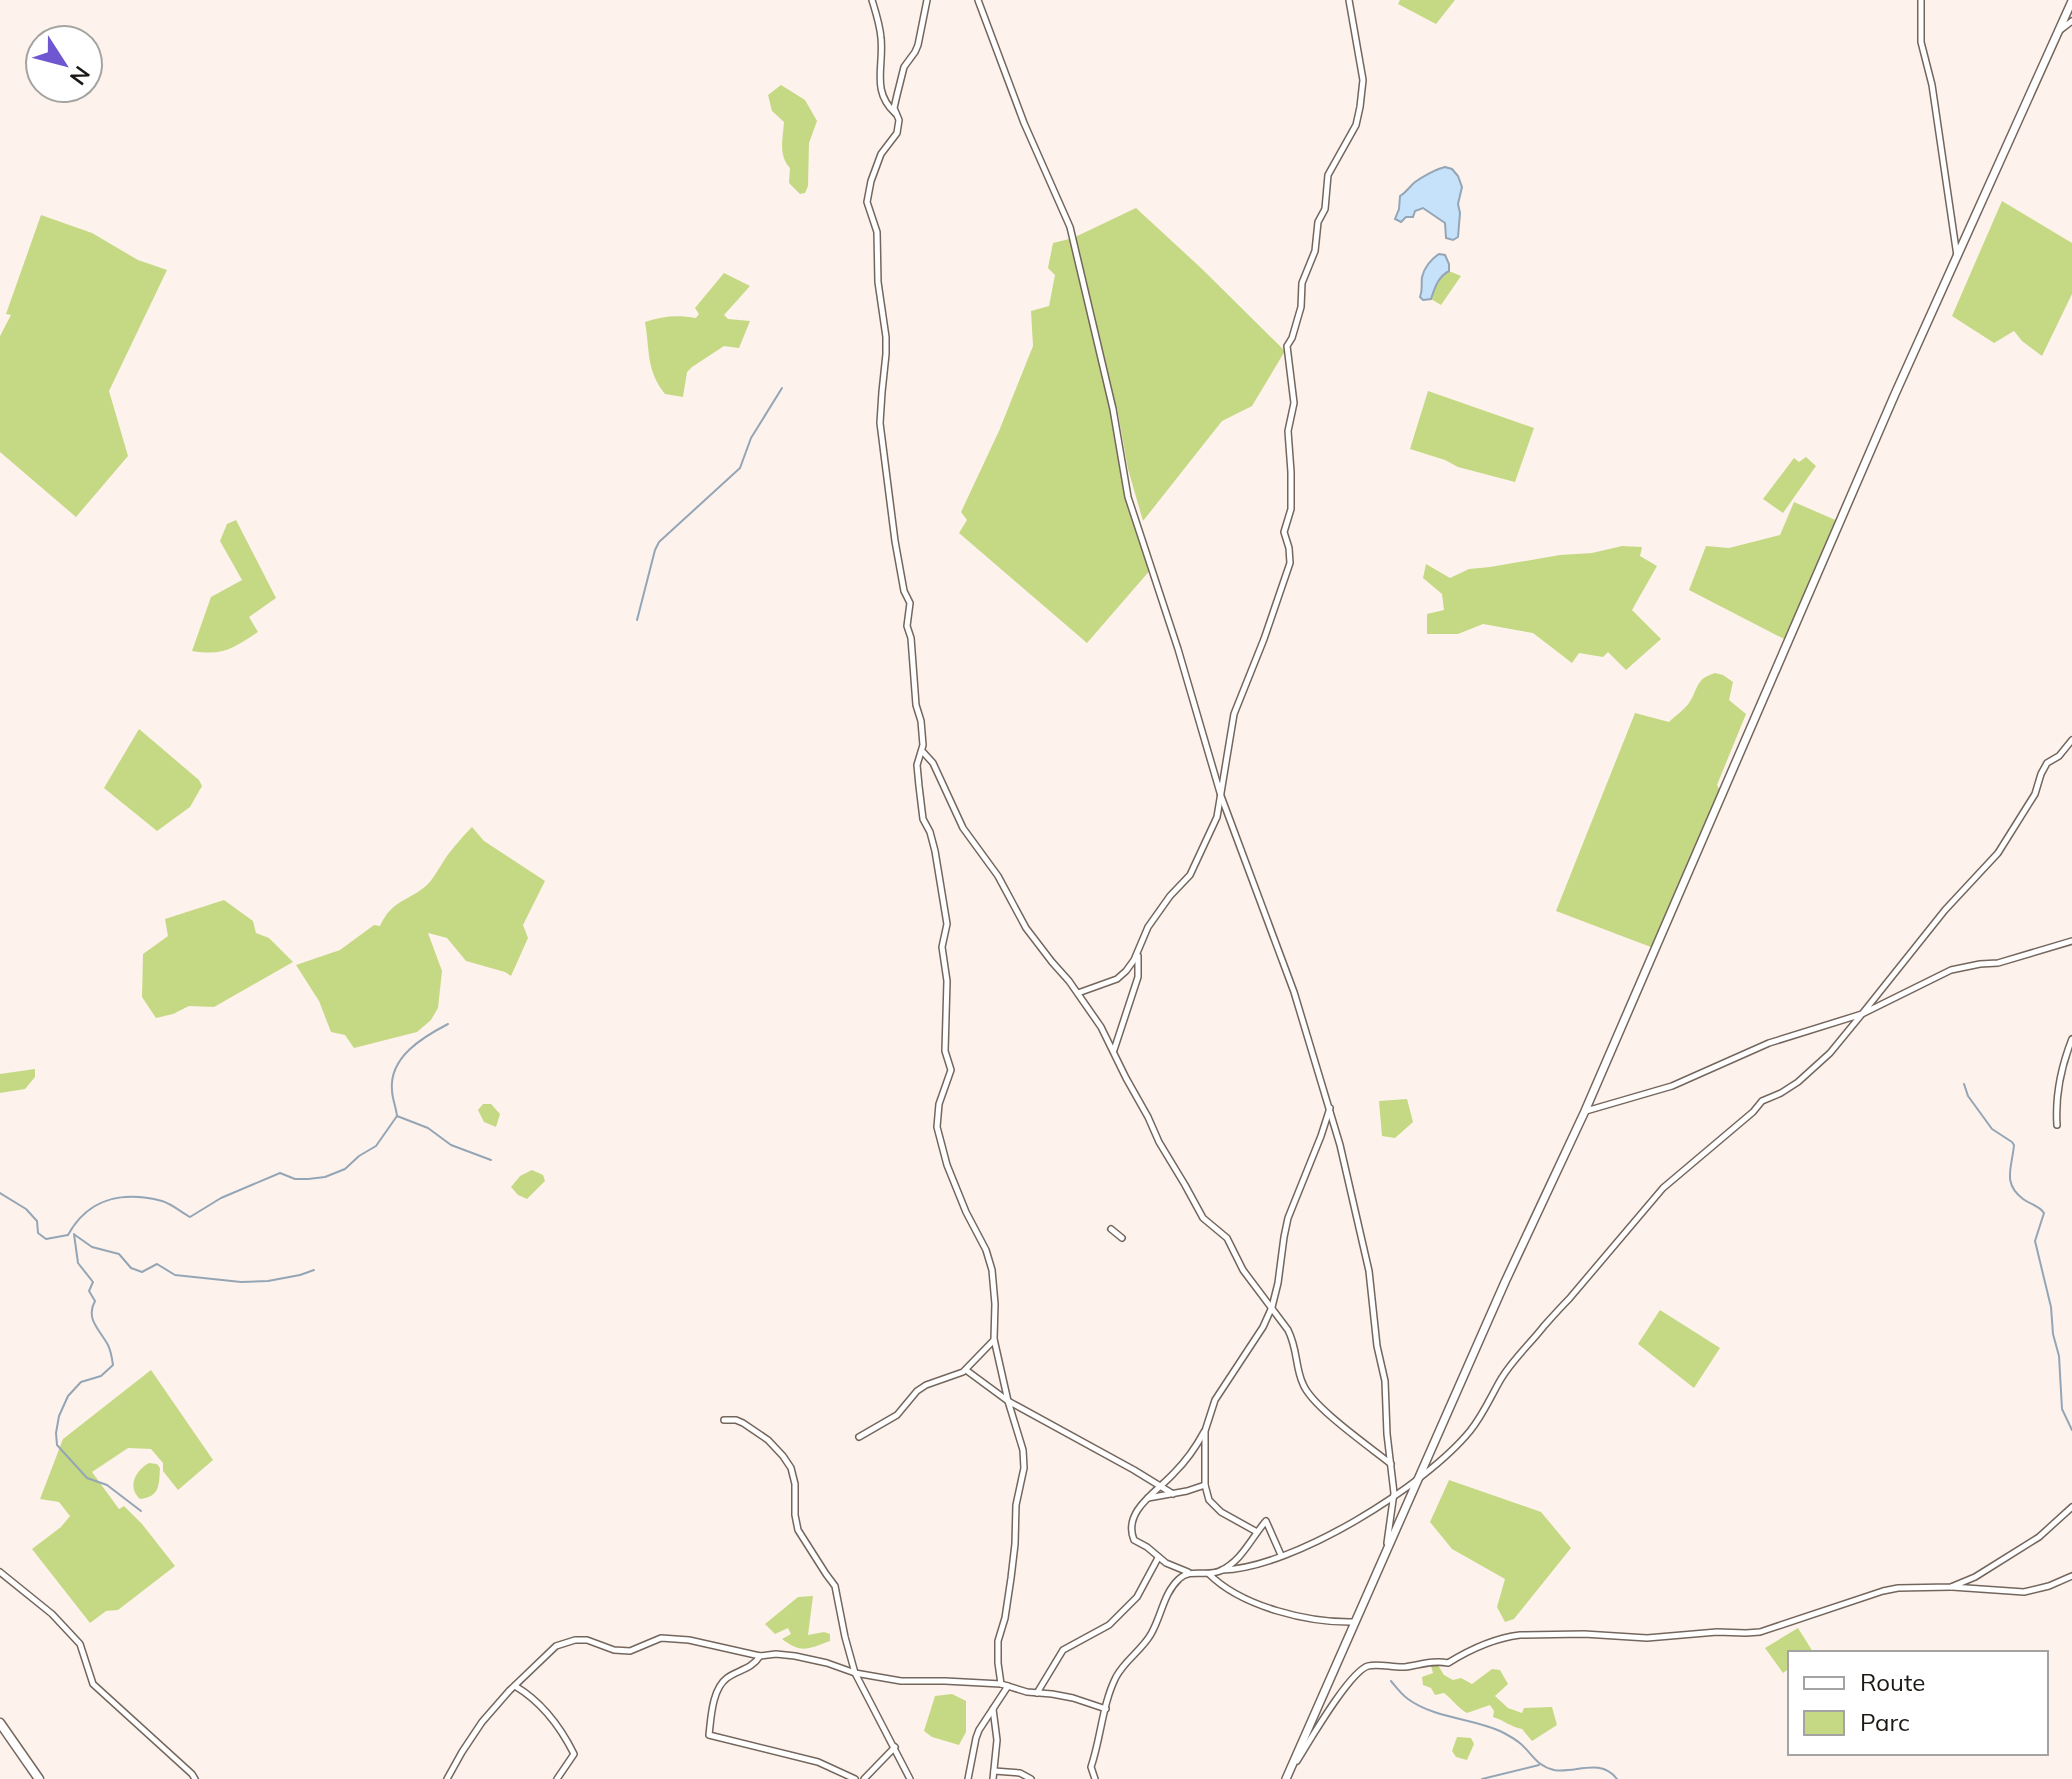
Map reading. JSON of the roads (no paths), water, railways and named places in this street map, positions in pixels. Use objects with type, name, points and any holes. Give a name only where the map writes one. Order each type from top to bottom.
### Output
[{"type":"main road","points":[[1287,1777],[1505,1282],[1585,1111],[1895,394],[2072,1]]},
{"type":"main road","points":[[0,1723],[39,1779]]},
{"type":"street","points":[[872,0],[882,40],[880,83],[886,104],[899,120],[897,133],[881,154],[867,202],[877,232],[878,282],[886,337],[880,423],[895,541],[904,591],[910,603],[907,626],[911,638],[916,705],[921,721],[922,752],[917,765],[923,819],[935,851],[947,924],[942,947],[947,981],[945,1051],[951,1070],[939,1104],[937,1127],[953,1179],[992,1270],[994,1339],[1008,1401],[1022,1443],[1024,1468],[1016,1505],[1008,1602],[997,1646],[1005,1685],[976,1738],[968,1779]]},
{"type":"street","points":[[895,113],[904,67],[915,52],[927,0]]},
{"type":"street","points":[[978,0],[1024,123],[1070,227],[1113,409],[1128,497],[1178,649],[1221,796],[1290,979],[1330,1108],[1369,1271],[1377,1346],[1385,1381],[1394,1497],[1385,1556]]},
{"type":"street","points":[[1078,993],[1117,979],[1134,960],[1148,927],[1190,875],[1217,817],[1234,714],[1290,563],[1284,532],[1291,509],[1288,431],[1294,403],[1287,346],[1301,307],[1302,283],[1315,251],[1318,222],[1325,207],[1328,175],[1356,125],[1360,107],[1363,80],[1349,0]]},
{"type":"street","points":[[1921,0],[1921,42],[1932,85],[1958,259]]},
{"type":"street","points":[[2058,32],[2072,21]]},
{"type":"street","points":[[1330,1108],[1285,1229],[1278,1283],[1263,1327],[1215,1400],[1205,1431],[1185,1461],[1148,1496],[1134,1520],[1134,1540],[1189,1573],[1209,1574],[1241,1568],[1331,1534],[1394,1497],[1450,1453],[1472,1428],[1515,1358],[1663,1188],[1762,1101],[1798,1082],[1830,1053],[1945,910],[1994,858],[2035,794],[2047,763],[2059,756],[2072,740]]},
{"type":"street","points":[[922,752],[933,763],[963,828],[998,876],[1026,928],[1101,1027],[1159,1142],[1203,1218],[1227,1238],[1243,1270],[1294,1341],[1305,1389],[1320,1407],[1392,1465]]},
{"type":"street","points":[[1585,1111],[1672,1086],[1769,1043],[1862,1014],[1951,970],[1998,963],[2072,941]]},
{"type":"street","points":[[1114,1051],[1138,977],[1138,950]]},
{"type":"street","points":[[2057,1125],[2060,1073],[2072,1039]]},
{"type":"street","points":[[1111,1229],[1122,1238]]},
{"type":"street","points":[[859,1437],[897,1415],[926,1385],[966,1370],[994,1339]]},
{"type":"street","points":[[966,1370],[1008,1401],[1173,1494]]},
{"type":"street","points":[[724,1420],[743,1423],[768,1440],[791,1468],[798,1530],[835,1586],[855,1673],[910,1779]]},
{"type":"street","points":[[1205,1431],[1205,1485],[1209,1500],[1216,1509],[1257,1532]]},
{"type":"street","points":[[1147,1478],[1148,1496]]},
{"type":"street","points":[[1148,1496],[1173,1494],[1205,1485]]},
{"type":"street","points":[[1951,1587],[1975,1577],[2039,1537],[2072,1507]]},
{"type":"street","points":[[1222,1570],[1244,1552],[1266,1521],[1281,1555]]},
{"type":"street","points":[[1037,1693],[1063,1650],[1109,1625],[1137,1597],[1159,1557]]},
{"type":"street","points":[[0,1572],[52,1614],[80,1644],[93,1684],[195,1779]]},
{"type":"street","points":[[1095,1779],[1091,1767],[1115,1679],[1151,1634],[1168,1592],[1176,1581],[1189,1573]]},
{"type":"street","points":[[1209,1574],[1234,1593],[1282,1612],[1336,1622],[1354,1622]]},
{"type":"street","points":[[1287,1777],[1330,1708],[1358,1672],[1370,1665],[1399,1667],[1438,1661],[1448,1663],[1468,1651],[1520,1635],[1584,1634],[1647,1638],[1691,1633],[1760,1632],[1898,1588],[1951,1587],[2024,1592],[2072,1576]]},
{"type":"street","points":[[447,1779],[482,1722],[515,1686],[556,1646],[575,1640],[630,1651],[654,1640],[675,1639],[760,1656],[795,1656],[855,1673],[901,1681],[1005,1685],[1073,1698],[1106,1709]]},
{"type":"street","points":[[760,1656],[753,1665],[722,1683],[713,1706],[709,1735],[818,1762],[855,1779]]},
{"type":"street","points":[[515,1686],[539,1702],[574,1754],[557,1779]]},
{"type":"street","points":[[993,1708],[997,1740],[993,1779]]},
{"type":"street","points":[[864,1779],[895,1747]]},
{"type":"street","points":[[994,1771],[1024,1774],[1031,1779]]},
{"type":"water","points":[[1445,167],[1458,176],[1462,187],[1458,204],[1458,237],[1453,240],[1446,238],[1445,223],[1423,208],[1401,222],[1395,219],[1400,196],[1418,180]]},
{"type":"water","points":[[1439,254],[1445,255],[1449,271],[1440,279],[1431,299],[1423,300],[1420,297],[1423,274]]},
{"type":"waterway","points":[[637,620],[659,542],[740,468],[751,438],[782,388]]},
{"type":"waterway","points":[[397,1116],[392,1090],[396,1068],[419,1042],[448,1024]]},
{"type":"waterway","points":[[1964,1084],[1968,1096],[1992,1129],[2014,1145],[2010,1175],[2012,1187],[2044,1213],[2035,1241],[2059,1356],[2062,1409],[2072,1430]]},
{"type":"waterway","points":[[68,1235],[86,1213],[108,1200],[148,1198],[166,1202],[190,1217],[221,1198],[280,1173],[295,1179],[325,1177],[345,1169],[376,1146],[397,1116],[428,1128],[451,1145],[491,1160]]},
{"type":"waterway","points":[[0,1193],[26,1209],[37,1221],[38,1233],[46,1239],[68,1235]]},
{"type":"waterway","points":[[74,1234],[78,1263],[93,1282],[89,1291],[95,1301],[93,1319],[109,1347],[113,1365],[101,1376],[81,1382],[68,1396],[59,1416],[57,1445],[87,1478],[107,1485],[141,1511]]},
{"type":"waterway","points":[[75,1235],[92,1247],[119,1254],[131,1268],[142,1272],[157,1264],[175,1275],[241,1282],[268,1281],[314,1270]]},
{"type":"waterway","points":[[1391,1681],[1403,1695],[1418,1705],[1505,1734],[1548,1768],[1562,1771],[1603,1769],[1617,1779]]},
{"type":"waterway","points":[[1482,1779],[1539,1765]]}]
